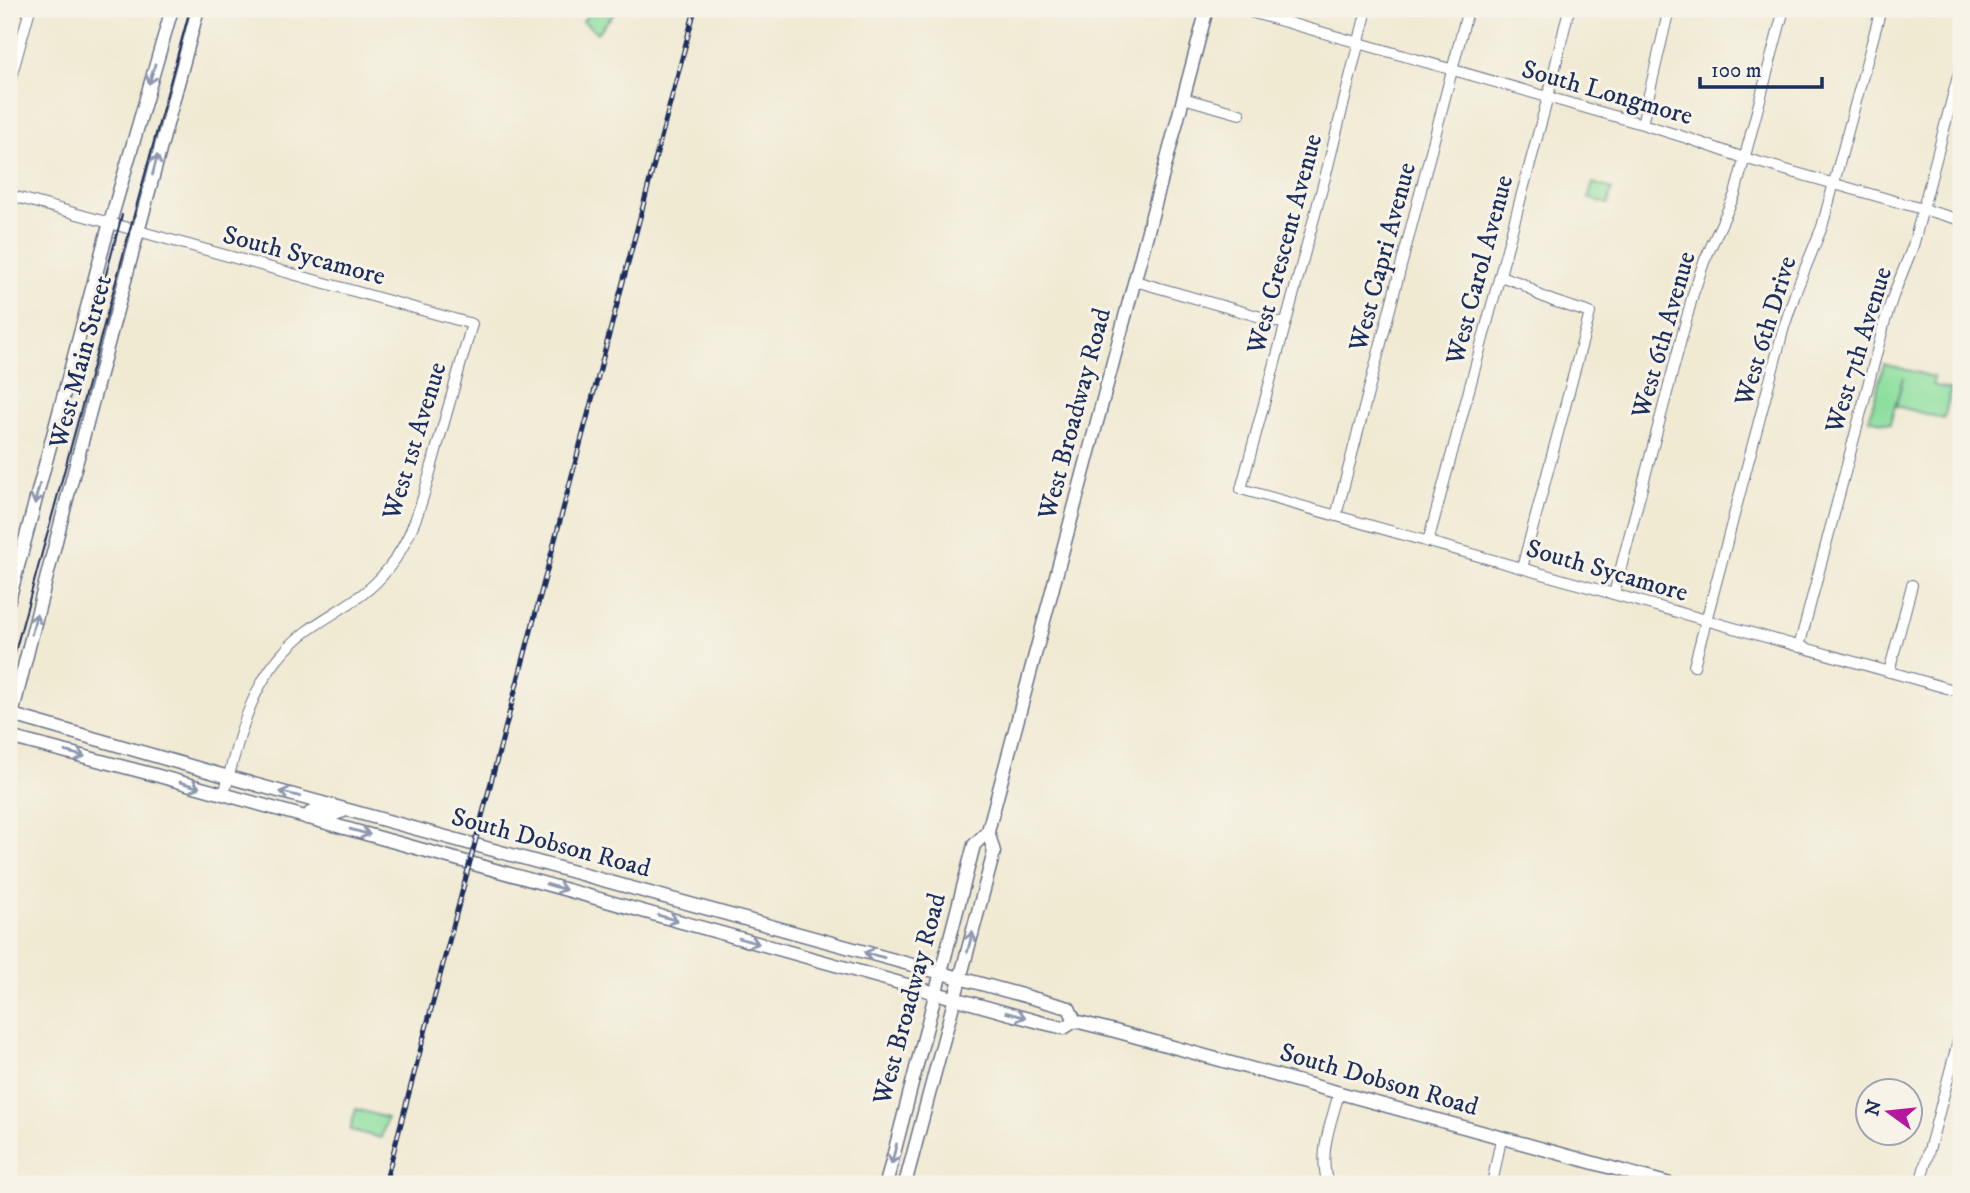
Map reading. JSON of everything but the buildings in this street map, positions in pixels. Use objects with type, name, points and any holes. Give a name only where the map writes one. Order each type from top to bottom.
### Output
[{"type":"main road","name":"West Main Street","points":[[9,600],[110,224],[172,9]]},
{"type":"main road","name":"West Main Street","points":[[10,718],[198,9]]},
{"type":"main road","name":"West Broadway Road","points":[[886,1184],[974,845],[988,831],[1207,9]]},
{"type":"main road","name":"South Dobson Road","points":[[10,718],[1069,1008],[1075,1021]]},
{"type":"main road","name":"South Dobson Road","points":[[9,737],[224,794],[1064,1028],[1075,1021],[1670,1184]]},
{"type":"main road","points":[[307,818],[315,811],[332,815],[346,810]]},
{"type":"main road","name":"West Broadway Road","points":[[905,1184],[994,852],[988,831]]},
{"type":"street","points":[[9,85],[30,9]]},
{"type":"street","name":"South Longmore","points":[[1240,9],[1642,124],[1744,158],[1961,219]]},
{"type":"street","name":"West Crescent Avenue","points":[[1241,489],[1367,9]]},
{"type":"street","name":"West Capri Avenue","points":[[1336,516],[1468,9]]},
{"type":"street","name":"West Carol Avenue","points":[[1429,542],[1569,9]]},
{"type":"street","points":[[1642,124],[1669,9]]},
{"type":"street","name":"West 6th Avenue","points":[[1614,594],[1693,294],[1704,262],[1735,194],[1784,9]]},
{"type":"street","name":"West 6th Drive","points":[[1694,666],[1784,327],[1822,228],[1881,9]]},
{"type":"street","name":"West 7th Avenue","points":[[1799,647],[1885,321],[1924,209],[1961,65]]},
{"type":"street","points":[[1183,97],[1240,114]]},
{"type":"street","name":"South Sycamore","points":[[9,195],[472,324]]},
{"type":"street","points":[[1500,276],[1523,284],[1539,295],[1590,313],[1522,568]]},
{"type":"street","points":[[1135,281],[1285,324]]},
{"type":"street","name":"West 1st Avenue","points":[[224,794],[248,709],[254,695],[284,650],[308,630],[353,602],[378,581],[408,538],[423,497],[472,324]]},
{"type":"street","name":"South Sycamore","points":[[1241,489],[1961,692]]},
{"type":"street","points":[[1889,672],[1912,585]]},
{"type":"street","points":[[1920,1184],[1961,1030]]},
{"type":"street","points":[[1328,1184],[1323,1153],[1339,1093]]},
{"type":"street","points":[[1492,1184],[1501,1139]]},
{"type":"green space","points":[[593,9],[618,9],[597,33],[583,21]]},
{"type":"green space","points":[[1593,183],[1612,189],[1608,204],[1588,198]]},
{"type":"green space","points":[[1884,364],[1934,377],[1933,385],[1951,390],[1944,419],[1896,406],[1903,377],[1890,424],[1869,419]]},
{"type":"green space","points":[[356,1109],[387,1118],[381,1138],[350,1130]]},
{"type":"tram line","points":[[9,674],[190,9]]},
{"type":"tram line","points":[[104,282],[122,215]]},
{"type":"railway","points":[[385,1184],[695,9]]}]
